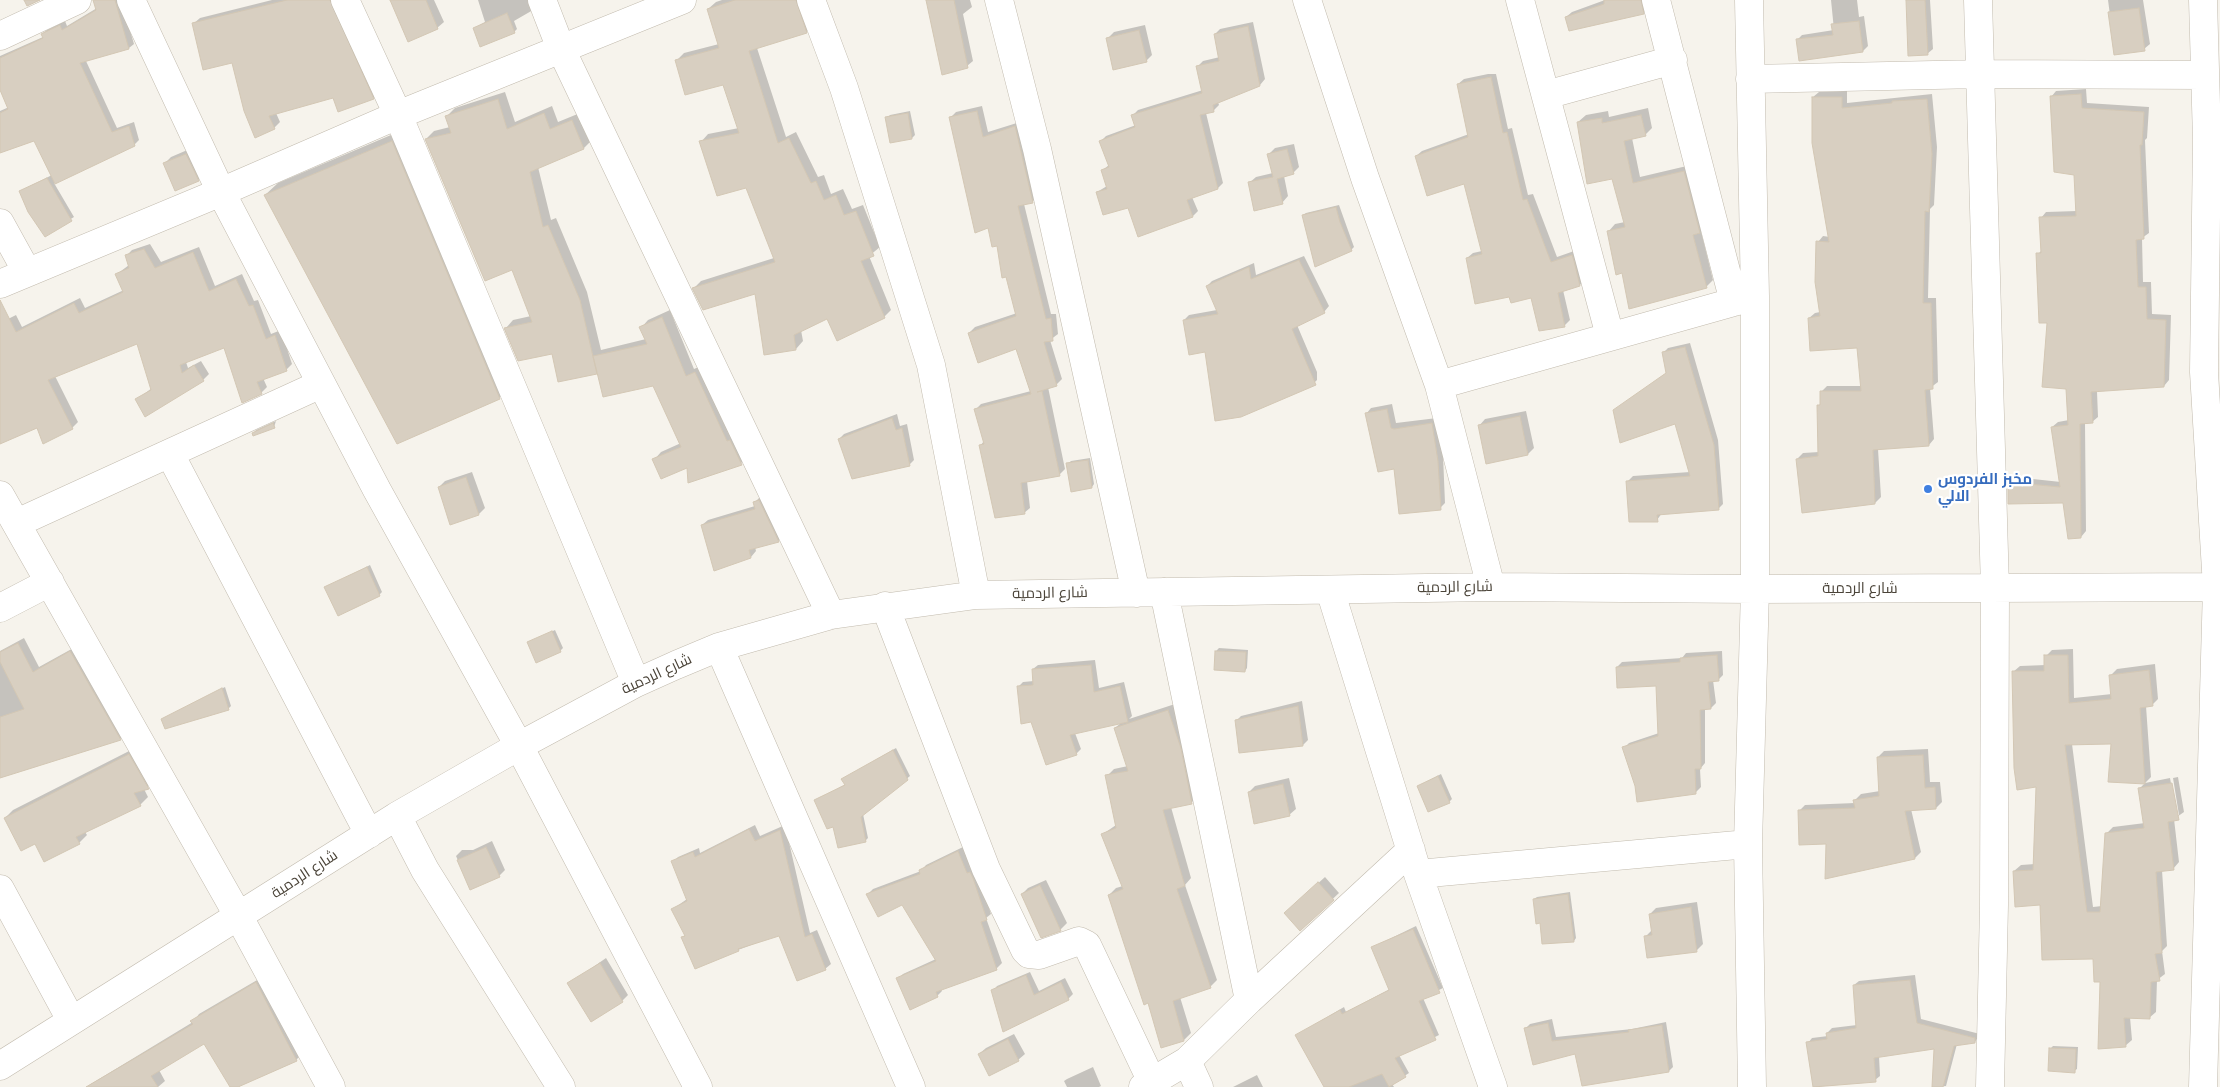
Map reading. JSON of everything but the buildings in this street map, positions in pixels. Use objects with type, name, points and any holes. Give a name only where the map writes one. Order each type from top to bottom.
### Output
[{"type":"street","points":[[0,36],[77,0]]},
{"type":"street","points":[[131,0],[221,192],[321,384],[519,746],[698,1087]]},
{"type":"street","points":[[345,0],[398,115],[636,683]]},
{"type":"street","points":[[542,0],[561,49],[831,614]]},
{"type":"street","points":[[0,284],[221,192],[398,115],[682,0]]},
{"type":"street","points":[[811,0],[844,88],[931,365],[976,595]]},
{"type":"street","points":[[999,0],[1037,149],[1136,593]]},
{"type":"street","points":[[1307,0],[1365,178],[1439,385],[1491,587]]},
{"type":"street","points":[[1520,0],[1610,336]]},
{"type":"street","points":[[1656,0],[1745,299]]},
{"type":"street","points":[[1749,0],[1750,79],[1745,299],[1755,589],[1748,844],[1752,1087]]},
{"type":"street","points":[[1978,0],[1995,588],[1994,905],[1990,1087]]},
{"type":"street","points":[[2203,0],[2204,74],[2213,139],[2204,372],[2219,587],[2203,1087]]},
{"type":"street","points":[[1546,95],[1673,60]]},
{"type":"street","points":[[1750,79],[1980,74],[2204,74]]},
{"type":"street","points":[[0,224],[26,272]]},
{"type":"street","points":[[1439,385],[1745,299]]},
{"type":"street","points":[[17,523],[321,384]]},
{"type":"street","points":[[170,454],[369,834]]},
{"type":"street","points":[[0,495],[239,917],[331,1087]]},
{"type":"street","points":[[0,608],[50,582]]},
{"type":"street","name":"شارع الردمية","points":[[0,1066],[398,816],[519,746],[636,683],[720,647],[831,614],[976,595],[1491,587],[1755,589],[2219,587]]},
{"type":"street","points":[[1330,590],[1414,862],[1493,1087]]},
{"type":"street","points":[[1164,592],[1249,1000]]},
{"type":"street","points":[[884,606],[986,869],[1025,950],[1030,954],[1039,955],[1079,941],[1087,945],[1147,1085],[1186,1062],[1249,1000],[1414,862],[1748,844]]},
{"type":"street","points":[[720,647],[911,1087]]},
{"type":"street","points":[[398,816],[425,870],[561,1087]]},
{"type":"street","points":[[0,889],[71,1020]]},
{"type":"street","points":[[1186,1062],[1199,1087]]},
{"type":"place","name":"مخبز الفردوس الالي","points":[[1928,489]]}]
